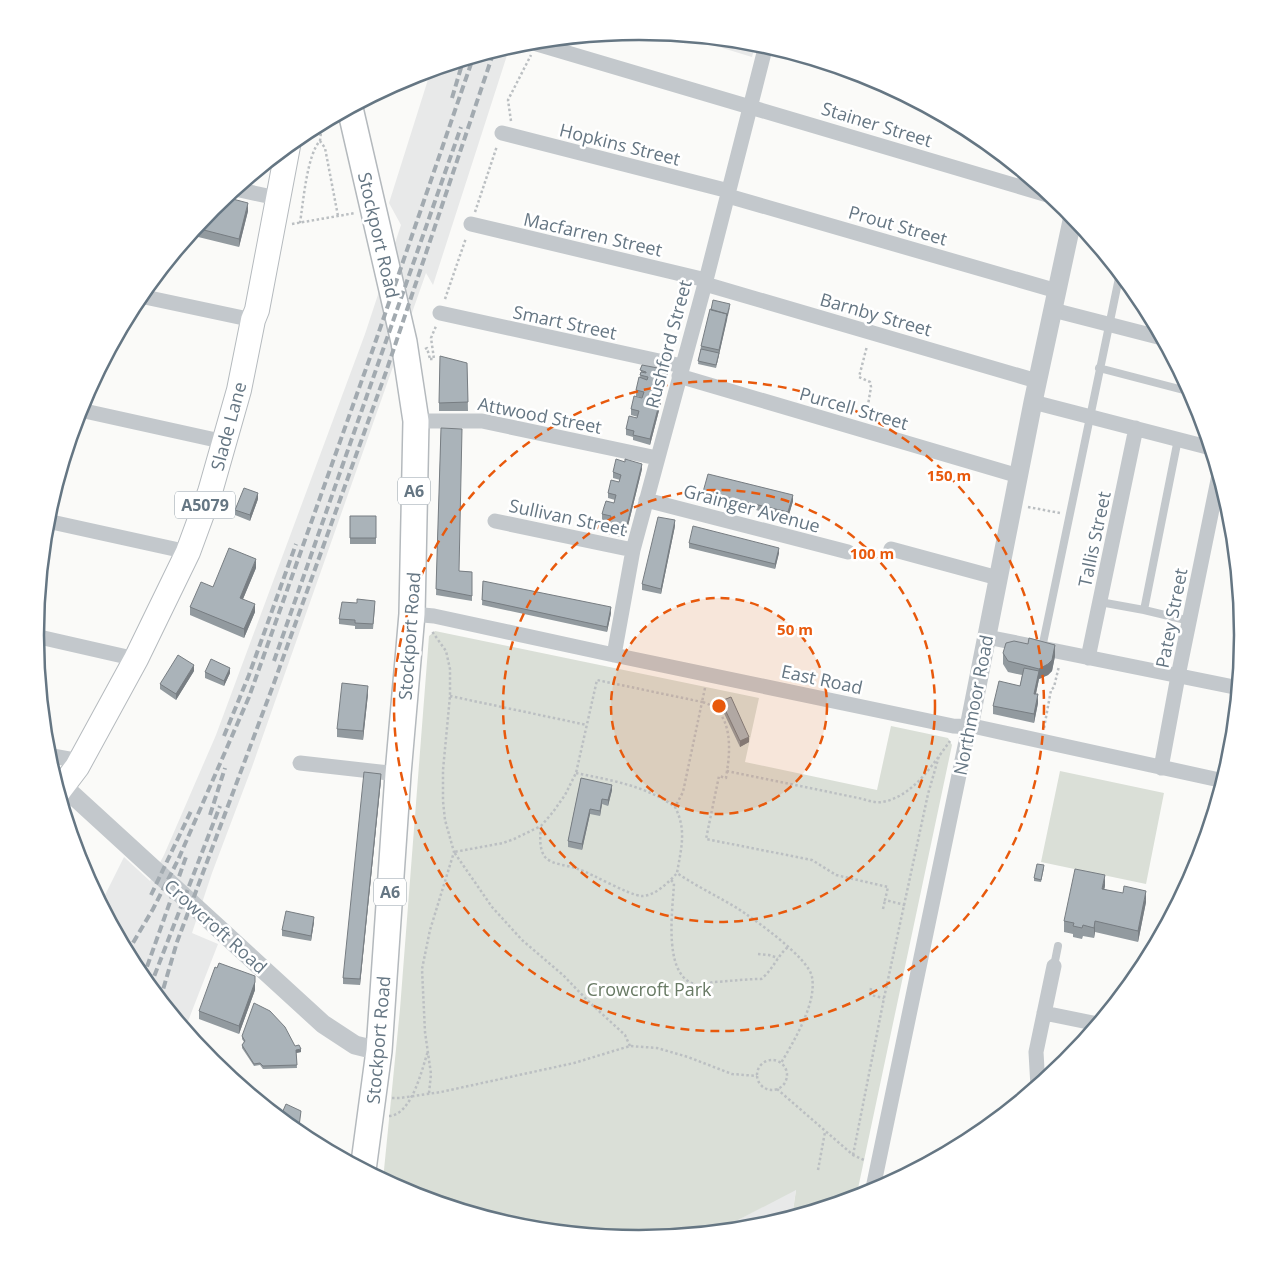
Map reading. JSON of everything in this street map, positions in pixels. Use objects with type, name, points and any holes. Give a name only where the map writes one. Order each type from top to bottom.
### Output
[{"type":"highway","name":"Stockport Road","points":[[352,115],[404,342],[416,421],[412,614],[398,774],[379,1051],[364,1163]]},
{"type":"main road","name":"Slade Lane","points":[[63,786],[80,761],[136,659],[188,552],[210,492],[239,390],[252,320],[257,310],[286,157]]},
{"type":"street","name":"Stainer Street","points":[[548,47],[1036,191]]},
{"type":"street","name":"Rushford Street","points":[[614,655],[633,550],[764,53]]},
{"type":"street","name":"Hopkins Street","points":[[502,133],[728,194]]},
{"type":"street","points":[[243,192],[277,198]]},
{"type":"street","name":"Prout Street","points":[[728,194],[1057,291]]},
{"type":"street","name":"Macfarren Street","points":[[471,224],[705,282]]},
{"type":"street","name":"Northmoor Road","points":[[874,1183],[969,727],[1037,381],[1072,226]]},
{"type":"street","name":"Barnby Street","points":[[705,282],[1037,381]]},
{"type":"street","points":[[149,298],[252,320]]},
{"type":"street","points":[[1053,310],[1154,336]]},
{"type":"street","name":"Smart Street","points":[[440,313],[680,371]]},
{"type":"street","name":"Purcell Street","points":[[680,371],[862,430],[1019,476]]},
{"type":"street","points":[[1033,402],[1204,446]]},
{"type":"street","points":[[88,412],[225,442]]},
{"type":"street","name":"Attwood Street","points":[[416,421],[482,421],[657,458]]},
{"type":"street","name":"Tallis Street","points":[[1088,658],[1136,428]]},
{"type":"street","name":"Patey Street","points":[[1161,768],[1217,487]]},
{"type":"street","name":"Grainger Avenue","points":[[646,500],[848,552]]},
{"type":"street","name":"Sullivan Street","points":[[495,521],[633,550]]},
{"type":"street","points":[[54,523],[188,552]]},
{"type":"street","points":[[891,549],[998,578]]},
{"type":"street","name":"East Road","points":[[412,614],[434,616],[953,726],[977,727],[1217,780]]},
{"type":"street","points":[[987,637],[1233,687]]},
{"type":"street","points":[[44,638],[136,659]]},
{"type":"street","points":[[56,757],[80,761]]},
{"type":"street","points":[[300,763],[398,774]]},
{"type":"street","name":"Crowcroft Road","points":[[65,792],[324,1024],[355,1045],[379,1051]]},
{"type":"street","points":[[1037,1078],[1036,1052],[1054,966]]},
{"type":"street","points":[[1044,1013],[1091,1023]]},
{"type":"lane","points":[[1042,648],[1118,281]]},
{"type":"lane","points":[[1099,368],[1182,390]]},
{"type":"lane","points":[[1144,610],[1178,439]]},
{"type":"lane","points":[[1100,602],[1190,621]]},
{"type":"lane","points":[[1054,966],[1058,946]]},
{"type":"path","points":[[428,351],[430,360],[434,359],[431,338],[502,133],[512,125],[508,100],[534,49]]},
{"type":"path","points":[[300,223],[310,161],[315,146],[320,142],[321,133]]},
{"type":"path","points":[[320,142],[325,148],[338,216]]},
{"type":"path","points":[[288,224],[351,214]]},
{"type":"path","points":[[862,430],[871,387],[870,382],[859,377],[870,332]]},
{"type":"path","points":[[1012,504],[1069,514]]},
{"type":"path","points":[[432,633],[446,651],[449,660],[450,696],[443,770],[443,802],[445,820],[454,852],[492,907],[522,940],[563,975],[588,1001],[626,1035],[630,1046]]},
{"type":"path","points":[[1041,742],[1051,690],[1054,687],[1061,652]]},
{"type":"path","points":[[454,852],[503,843],[541,826],[559,805],[576,773],[596,680],[711,704],[718,710],[729,737],[730,747],[726,778],[718,776],[706,839],[812,860],[836,875],[888,887],[882,909]]},
{"type":"path","points":[[450,696],[587,725]]},
{"type":"path","points":[[675,807],[683,792],[702,702]]},
{"type":"path","points":[[727,771],[882,802],[899,796],[910,789],[950,742]]},
{"type":"path","points":[[853,1155],[884,998],[928,794],[939,756]]},
{"type":"path","points":[[541,826],[541,847],[546,857],[552,862],[577,868],[631,893],[643,896],[656,891],[677,873],[683,835],[682,820],[675,807],[663,798],[639,788],[576,773]]},
{"type":"path","points":[[429,1094],[431,1074],[425,1032],[422,969],[430,930],[454,852]]},
{"type":"path","points":[[677,873],[739,909],[788,947],[810,970],[813,986],[810,999],[795,1040],[781,1063]]},
{"type":"path","points":[[671,880],[674,883],[671,928],[674,957],[679,972],[690,983],[702,986],[714,982],[762,980],[788,947]]},
{"type":"path","points":[[885,900],[905,905]]},
{"type":"path","points":[[758,954],[769,954],[778,958]]},
{"type":"path","points":[[871,988],[870,995],[884,998]]},
{"type":"path","points":[[372,1105],[574,1063],[630,1046],[657,1048],[688,1057],[732,1074],[757,1076]]},
{"type":"path","points":[[372,1105],[393,1116],[403,1110],[412,1096],[429,1050]]},
{"type":"path","points":[[777,1060],[781,1063],[787,1070],[784,1084],[773,1090],[764,1088],[757,1076],[760,1067],[767,1061],[777,1060]]},
{"type":"path","points":[[777,1089],[853,1155],[878,1163]]},
{"type":"path","points":[[818,1170],[825,1132]]},
{"type":"shaded area","points":[[711,44],[754,51],[752,57]]},
{"type":"shaded area","points":[[507,55],[433,285],[426,273],[192,933],[218,944],[187,1023],[144,966],[104,897],[124,857],[150,881],[164,855],[216,735],[365,334],[401,225],[389,203],[428,79],[485,60]]},
{"type":"shaded area","points":[[796,1189],[793,1211],[730,1224]]},
{"type":"green space","name":"Crowcroft Park","points":[[435,631],[759,698],[745,762],[877,790],[891,726],[948,738],[952,745],[858,1189],[793,1211],[796,1190],[731,1224],[678,1230],[601,1230],[523,1220],[485,1211],[412,1186],[384,1173],[400,1009],[429,636]]},
{"type":"green space","points":[[1060,771],[1164,793],[1146,884],[1041,862]]},
{"type":"building","points":[[234,199],[248,203],[239,239],[204,230]]},
{"type":"building","points":[[713,300],[730,304],[727,316],[727,314],[711,310]]},
{"type":"building","points":[[710,309],[727,314],[719,350],[701,346]]},
{"type":"building","points":[[701,349],[719,353],[716,365],[698,361]]},
{"type":"building","points":[[440,356],[467,363],[468,402],[439,403]]},
{"type":"building","points":[[642,365],[668,370],[650,439],[633,435],[634,431],[626,429],[629,416],[637,418],[639,411],[631,409],[634,396],[642,398],[644,392],[636,390],[639,377],[647,380],[648,377],[640,375],[641,372],[646,373],[640,370]]},
{"type":"building","points":[[441,428],[462,429],[459,571],[472,572],[472,596],[436,589]]},
{"type":"building","points":[[616,459],[625,462],[625,459],[642,464],[625,533],[600,526],[601,521],[609,523],[611,516],[602,514],[606,501],[614,503],[616,495],[608,493],[611,480],[619,482],[621,475],[613,472]]},
{"type":"building","points":[[708,474],[793,495],[788,512],[703,492]]},
{"type":"building","points":[[244,488],[258,493],[250,515],[235,510]]},
{"type":"building","points":[[350,516],[376,516],[376,538],[350,538]]},
{"type":"building","points":[[658,517],[675,520],[661,589],[642,584]]},
{"type":"building","points":[[693,526],[779,548],[775,564],[689,543]]},
{"type":"building","points":[[229,548],[256,559],[240,598],[255,604],[244,629],[190,607],[201,582],[213,587]]},
{"type":"building","points":[[483,581],[611,607],[607,627],[482,600]]},
{"type":"building","points":[[357,599],[375,601],[373,624],[355,623],[355,620],[339,619],[342,602],[357,603]]},
{"type":"building","points":[[1029,638],[1055,645],[1052,660],[1039,669],[1008,661],[1003,653],[1006,643],[1014,641],[1028,644]]},
{"type":"building","points":[[178,655],[194,665],[176,694],[160,684]]},
{"type":"building","points":[[211,659],[230,668],[224,681],[205,672]]},
{"type":"building","points":[[1024,668],[1039,671],[1034,694],[1038,694],[1034,714],[993,706],[999,681],[1020,686]]},
{"type":"building","points":[[342,683],[368,686],[363,731],[337,729]]},
{"type":"building","points":[[731,697],[749,737],[740,741],[721,701]]},
{"type":"building","points":[[364,772],[381,774],[360,979],[343,978]]},
{"type":"building","points":[[581,778],[612,785],[608,800],[602,799],[600,811],[590,809],[582,844],[568,841]]},
{"type":"building","points":[[1037,864],[1044,865],[1041,880],[1034,878]]},
{"type":"building","points":[[1075,869],[1105,875],[1102,889],[1123,893],[1124,886],[1146,891],[1138,931],[1095,921],[1094,928],[1083,925],[1082,928],[1073,926],[1074,923],[1064,921]]},
{"type":"building","points":[[286,911],[314,917],[311,936],[282,930]]},
{"type":"building","points":[[219,963],[255,976],[255,982],[239,1026],[199,1011],[215,967],[217,968]]},
{"type":"building","points":[[254,1003],[270,1011],[285,1027],[295,1046],[299,1045],[301,1049],[296,1050],[297,1065],[263,1066],[260,1063],[254,1064],[242,1045],[245,1041],[242,1036]]},
{"type":"building","points":[[286,1104],[301,1111],[299,1124],[282,1112]]},
{"type":"railway","points":[[162,992],[177,942],[274,683],[386,372],[491,58]]},
{"type":"railway","points":[[132,945],[178,860],[249,697],[373,349],[471,65]]},
{"type":"railway","points":[[452,98],[461,68]]},
{"type":"railway","points":[[274,661],[461,127]]},
{"type":"railway","points":[[224,736],[249,675],[296,544]]},
{"type":"railway","points":[[210,815],[225,768]]},
{"type":"railway","points":[[153,979],[220,806]]},
{"type":"railway","points":[[151,895],[192,809]]},
{"type":"railway","points":[[146,969],[186,857]]}]
